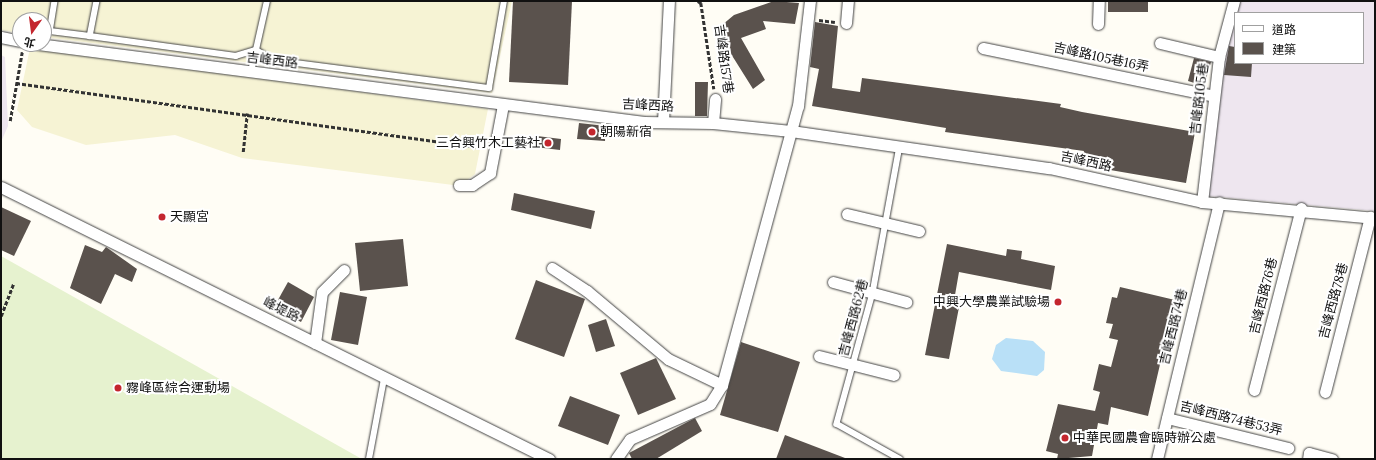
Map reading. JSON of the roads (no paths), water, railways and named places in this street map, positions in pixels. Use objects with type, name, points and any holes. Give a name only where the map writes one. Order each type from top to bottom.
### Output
[{"type":"street","points":[[663,122],[669,1]]},
{"type":"street","points":[[616,459],[630,439],[710,404],[722,385],[798,106],[810,1]]},
{"type":"street","points":[[846,23],[848,1]]},
{"type":"street","points":[[1098,24],[1099,1]]},
{"type":"street","name":"吉峰路105巷","points":[[1202,202],[1219,57],[1234,1]]},
{"type":"street","points":[[1,38],[12,40]]},
{"type":"street","points":[[1160,43],[1219,57]]},
{"type":"street","name":"吉峰西路","points":[[52,46],[503,105],[663,122],[713,123],[791,131],[1049,168],[1202,202],[1301,208],[1373,218]]},
{"type":"street","name":"吉峰路105巷16弄","points":[[983,48],[1214,96]]},
{"type":"street","name":"吉峰路157巷","points":[[713,123],[715,99]]},
{"type":"street","points":[[459,185],[472,185],[490,173],[503,105]]},
{"type":"street","name":"峰堤路","points":[[1,187],[384,379],[549,459]]},
{"type":"street","name":"吉峰西路74巷","points":[[1157,459],[1219,202]]},
{"type":"street","name":"吉峰西路76巷","points":[[1254,390],[1301,208]]},
{"type":"street","points":[[847,214],[919,231]]},
{"type":"street","name":"吉峰西路78巷","points":[[1325,392],[1373,218]]},
{"type":"street","points":[[552,268],[587,291],[668,359],[722,385]]},
{"type":"street","points":[[314,343],[322,292],[344,270]]},
{"type":"street","points":[[833,282],[906,302]]},
{"type":"street","points":[[819,356],[853,366],[894,375]]},
{"type":"street","name":"吉峰西路74巷53弄","points":[[1167,418],[1288,448]]},
{"type":"street","points":[[1308,456],[1332,459]]},
{"type":"lane","points":[[56,1],[50,31],[236,56],[256,50],[273,60],[489,88],[504,1]]},
{"type":"lane","points":[[90,36],[97,1]]},
{"type":"lane","points":[[251,72],[267,1]]},
{"type":"lane","name":"吉峰西路62巷","points":[[900,146],[873,293],[837,424],[900,459]]},
{"type":"lane","points":[[369,459],[384,379]]},
{"type":"water","points":[[1006,338],[1033,341],[1045,352],[1044,370],[1037,376],[1001,371],[992,359],[996,345]]},
{"type":"place","name":"朝陽新宿","points":[[592,132]]},
{"type":"place","name":"三合興竹木工藝社","points":[[548,143]]},
{"type":"place","name":"天顯宮","points":[[162,217]]},
{"type":"place","name":"中興大學農業試驗場","points":[[1058,302]]},
{"type":"place","name":"霧峰區綜合運動場","points":[[118,388]]},
{"type":"place","name":"中華民國農會臨時辦公處","points":[[1065,438]]}]
